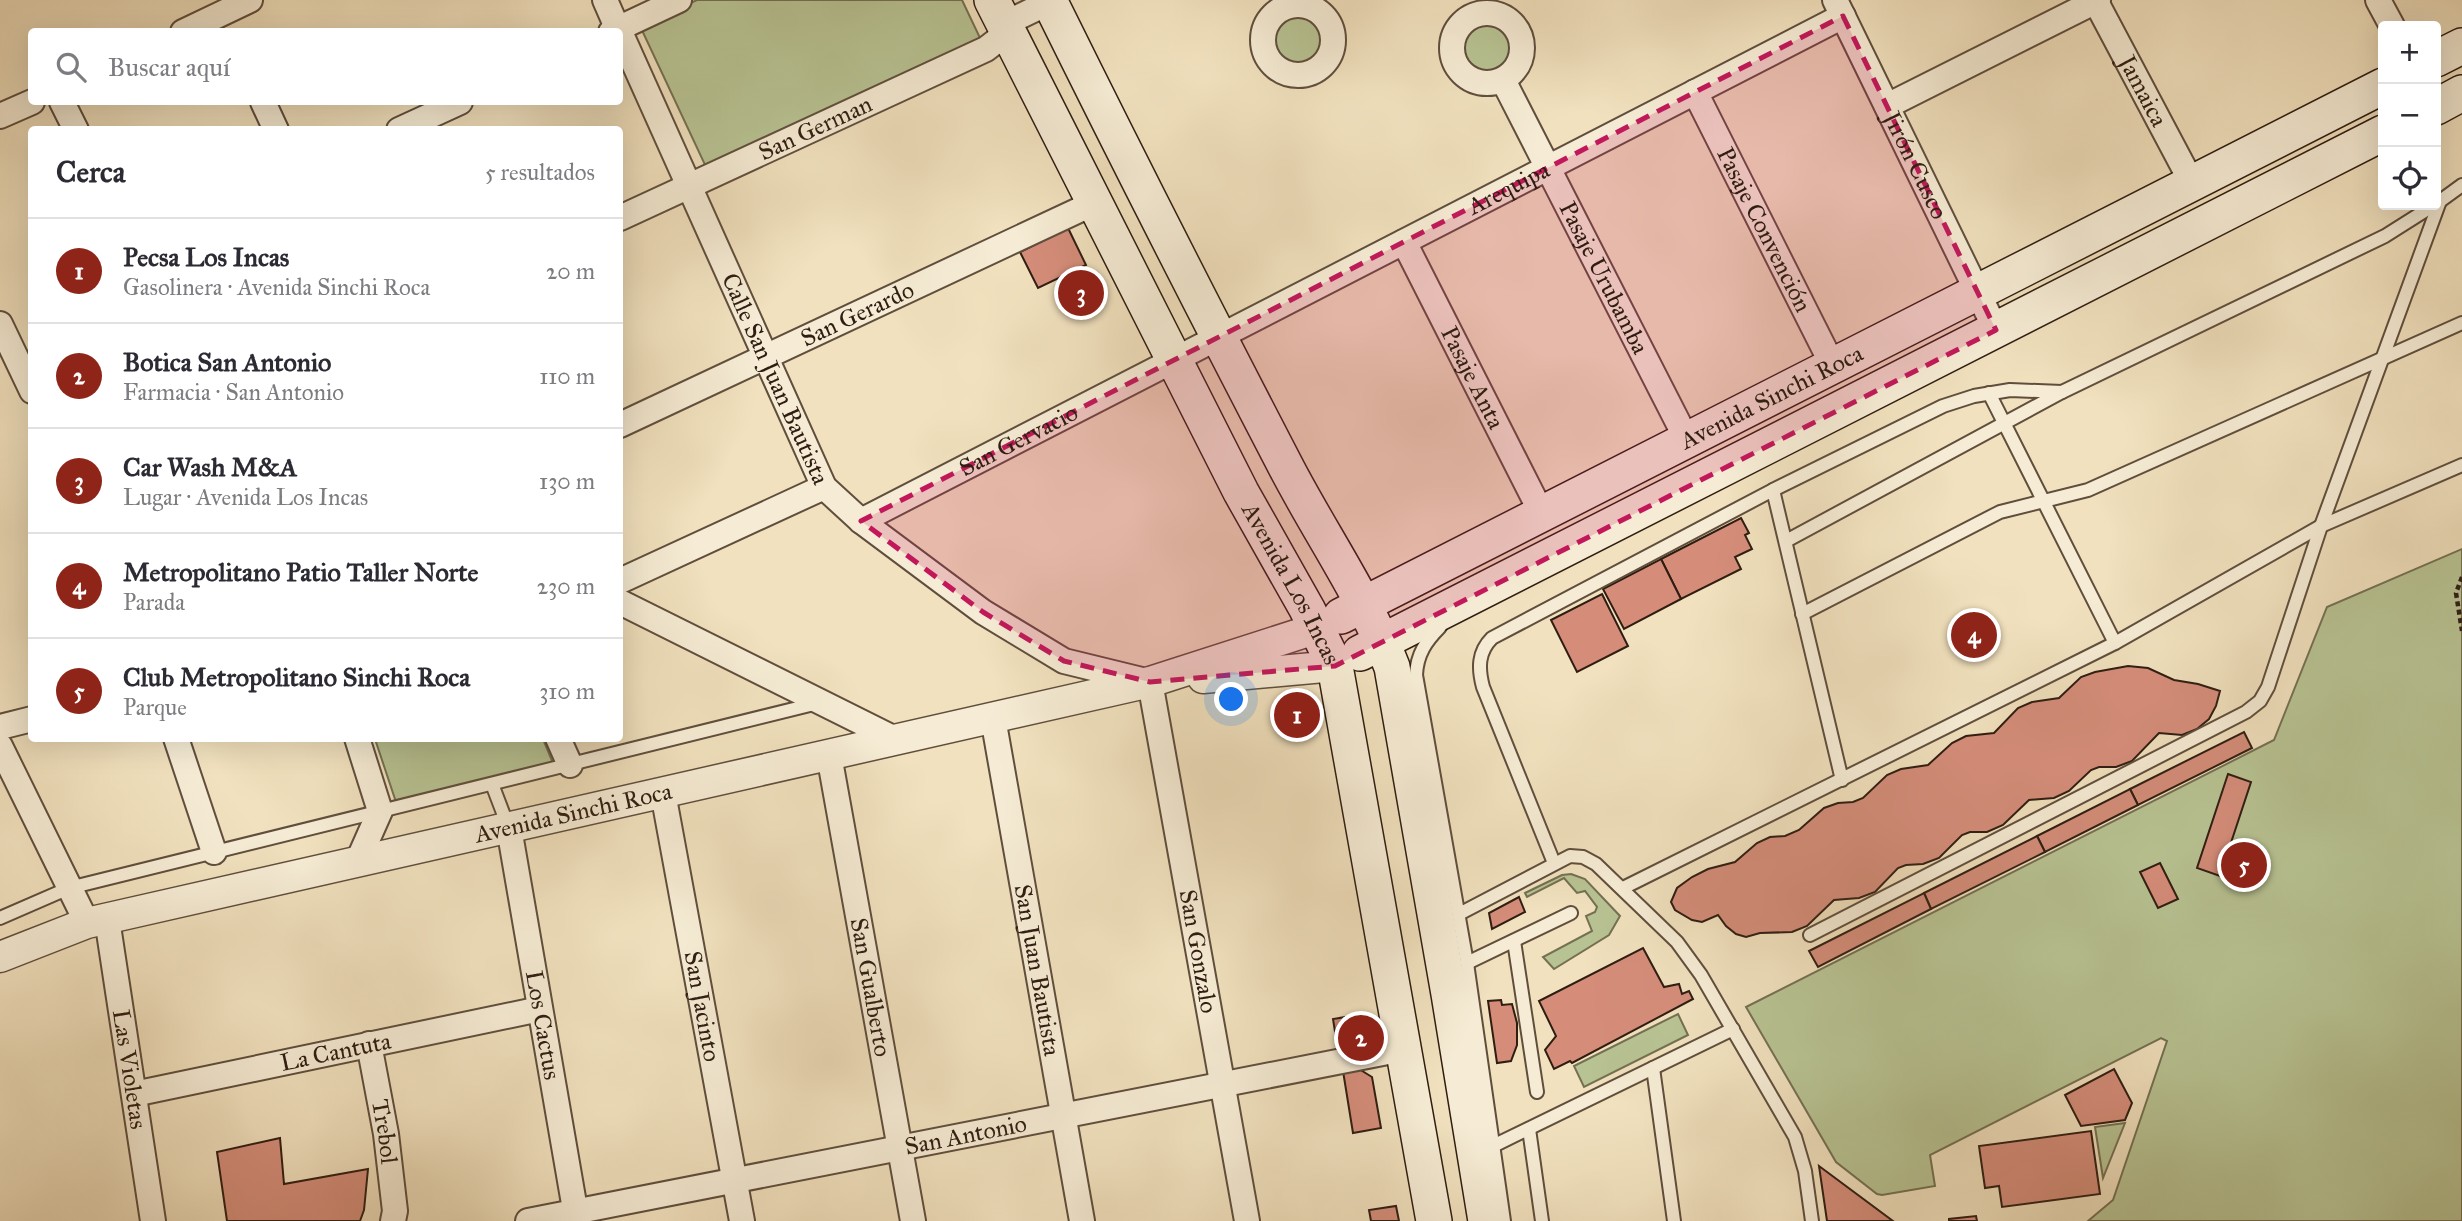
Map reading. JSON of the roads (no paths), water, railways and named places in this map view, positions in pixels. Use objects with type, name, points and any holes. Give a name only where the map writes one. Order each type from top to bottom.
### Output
[{"type":"main road","points":[[1051,1],[1287,469],[1363,605],[1392,667],[1450,994],[1486,1221]]},
{"type":"main road","name":"Avenida Los Incas","points":[[1001,19],[1241,492],[1318,628],[1335,666],[1434,1221]]},
{"type":"main road","points":[[2441,56],[2462,46]]},
{"type":"main road","name":"Avenida Sinchi Roca","points":[[1318,628],[2378,89]]},
{"type":"main road","points":[[2441,104],[2462,93]]},
{"type":"main road","name":"Avenida Sinchi Roca","points":[[1335,666],[2378,136]]},
{"type":"street","points":[[192,28],[250,0]]},
{"type":"street","name":"Calle San Juan Bautista","points":[[605,0],[616,28]]},
{"type":"street","points":[[623,28],[679,0]]},
{"type":"street","points":[[1887,106],[2096,0]]},
{"type":"street","name":"Jamaica","points":[[2096,0],[2192,183]]},
{"type":"street","points":[[2378,0],[2389,21]]},
{"type":"street","name":"San German","points":[[623,217],[985,49],[1001,19],[1051,1]]},
{"type":"street","name":"Jirón Cusco","points":[[1839,8],[1996,330]]},
{"type":"street","name":"Arequipa","points":[[1174,360],[1695,92],[1839,8]]},
{"type":"street","name":"Calle San Juan Bautista","points":[[623,44],[824,487],[861,521],[983,612],[1064,661],[1150,682]]},
{"type":"street","name":"Pasaje Urubamba","points":[[1503,80],[1687,440]]},
{"type":"street","name":"Pasaje Convención","points":[[1695,92],[1833,366]]},
{"type":"street","points":[[0,116],[28,104]]},
{"type":"street","points":[[64,105],[74,126]]},
{"type":"street","points":[[264,105],[274,126]]},
{"type":"street","points":[[409,126],[454,105]]},
{"type":"street","name":"San Gerardo","points":[[623,424],[1094,203]]},
{"type":"street","name":"Pasaje Anta","points":[[1404,242],[1542,514]]},
{"type":"street","points":[[0,324],[28,383]]},
{"type":"street","name":"San Gervacio","points":[[861,521],[1174,360]]},
{"type":"street","points":[[623,580],[824,487]]},
{"type":"street","points":[[623,603],[897,740]]},
{"type":"street","name":"Avenida Sinchi Roca","points":[[0,957],[97,921],[1150,682],[1318,628]]},
{"type":"street","name":"Avenida Sinchi Roca","points":[[1150,682],[1335,666]]},
{"type":"street","name":"San Gonzalo","points":[[1150,682],[1247,1221]]},
{"type":"street","name":"San Juan Bautista","points":[[993,718],[1082,1221]]},
{"type":"street","points":[[0,727],[28,720]]},
{"type":"street","points":[[177,742],[214,852]]},
{"type":"street","points":[[357,863],[380,811],[358,742]]},
{"type":"street","points":[[560,742],[570,765]]},
{"type":"street","name":"Las Violetas","points":[[0,746],[69,888],[97,921],[134,1094],[153,1221]]},
{"type":"street","name":"San Gualberto","points":[[829,755],[913,1221]]},
{"type":"street","name":"San Jacinto","points":[[663,793],[742,1221]]},
{"type":"street","name":"Los Cactus","points":[[509,828],[576,1216]]},
{"type":"street","name":"La Cantuta","points":[[134,1094],[540,1009]]},
{"type":"street","name":"Trebol","points":[[369,1044],[386,1134],[395,1211],[393,1221]]},
{"type":"street","name":"San Antonio","points":[[528,1221],[576,1216],[735,1180],[1403,1049]]},
{"type":"lane","points":[[2441,200],[2462,185]]},
{"type":"lane","points":[[1786,541],[2062,392],[2385,236],[2426,210]]},
{"type":"lane","points":[[1810,934],[2246,712],[2260,701],[2268,687],[2321,526],[2384,357],[2435,210]]},
{"type":"lane","points":[[1802,614],[2000,512],[2088,490],[2462,323]]},
{"type":"lane","points":[[1554,863],[1483,687],[1479,666],[1485,645],[1503,631],[1773,490],[1943,406],[2010,390],[2062,392]]},
{"type":"lane","points":[[1989,393],[2115,643]]},
{"type":"lane","points":[[1623,888],[2115,643],[2321,526],[2462,465]]},
{"type":"lane","points":[[1773,490],[1842,780]]},
{"type":"lane","points":[[1504,1221],[1467,963],[1416,675],[1417,660],[1429,638],[1441,626],[1515,589]]},
{"type":"lane","points":[[0,918],[69,888],[822,702]]},
{"type":"lane","points":[[492,784],[509,828]]},
{"type":"lane","points":[[1459,914],[1570,856],[1583,857],[1596,864],[1623,888],[1690,958],[1733,1029],[1795,1138],[1805,1171],[1812,1221]]},
{"type":"lane","points":[[1467,963],[1571,914]]},
{"type":"lane","points":[[1514,940],[1537,1092]]},
{"type":"lane","points":[[1493,1146],[1733,1029]]},
{"type":"lane","points":[[1653,1068],[1674,1221]]},
{"type":"lane","points":[[1529,1129],[1542,1221]]},
{"type":"place","name":"Car Wash M&A","points":[[1081,293]]},
{"type":"place","name":"Metropolitano Patio Taller Norte","points":[[1974,635]]},
{"type":"place","name":"Pecsa Los Incas","points":[[1297,715]]},
{"type":"place","name":"Club Metropolitano Sinchi Roca","points":[[2244,865]]},
{"type":"place","name":"Botica San Antonio","points":[[1361,1038]]}]
